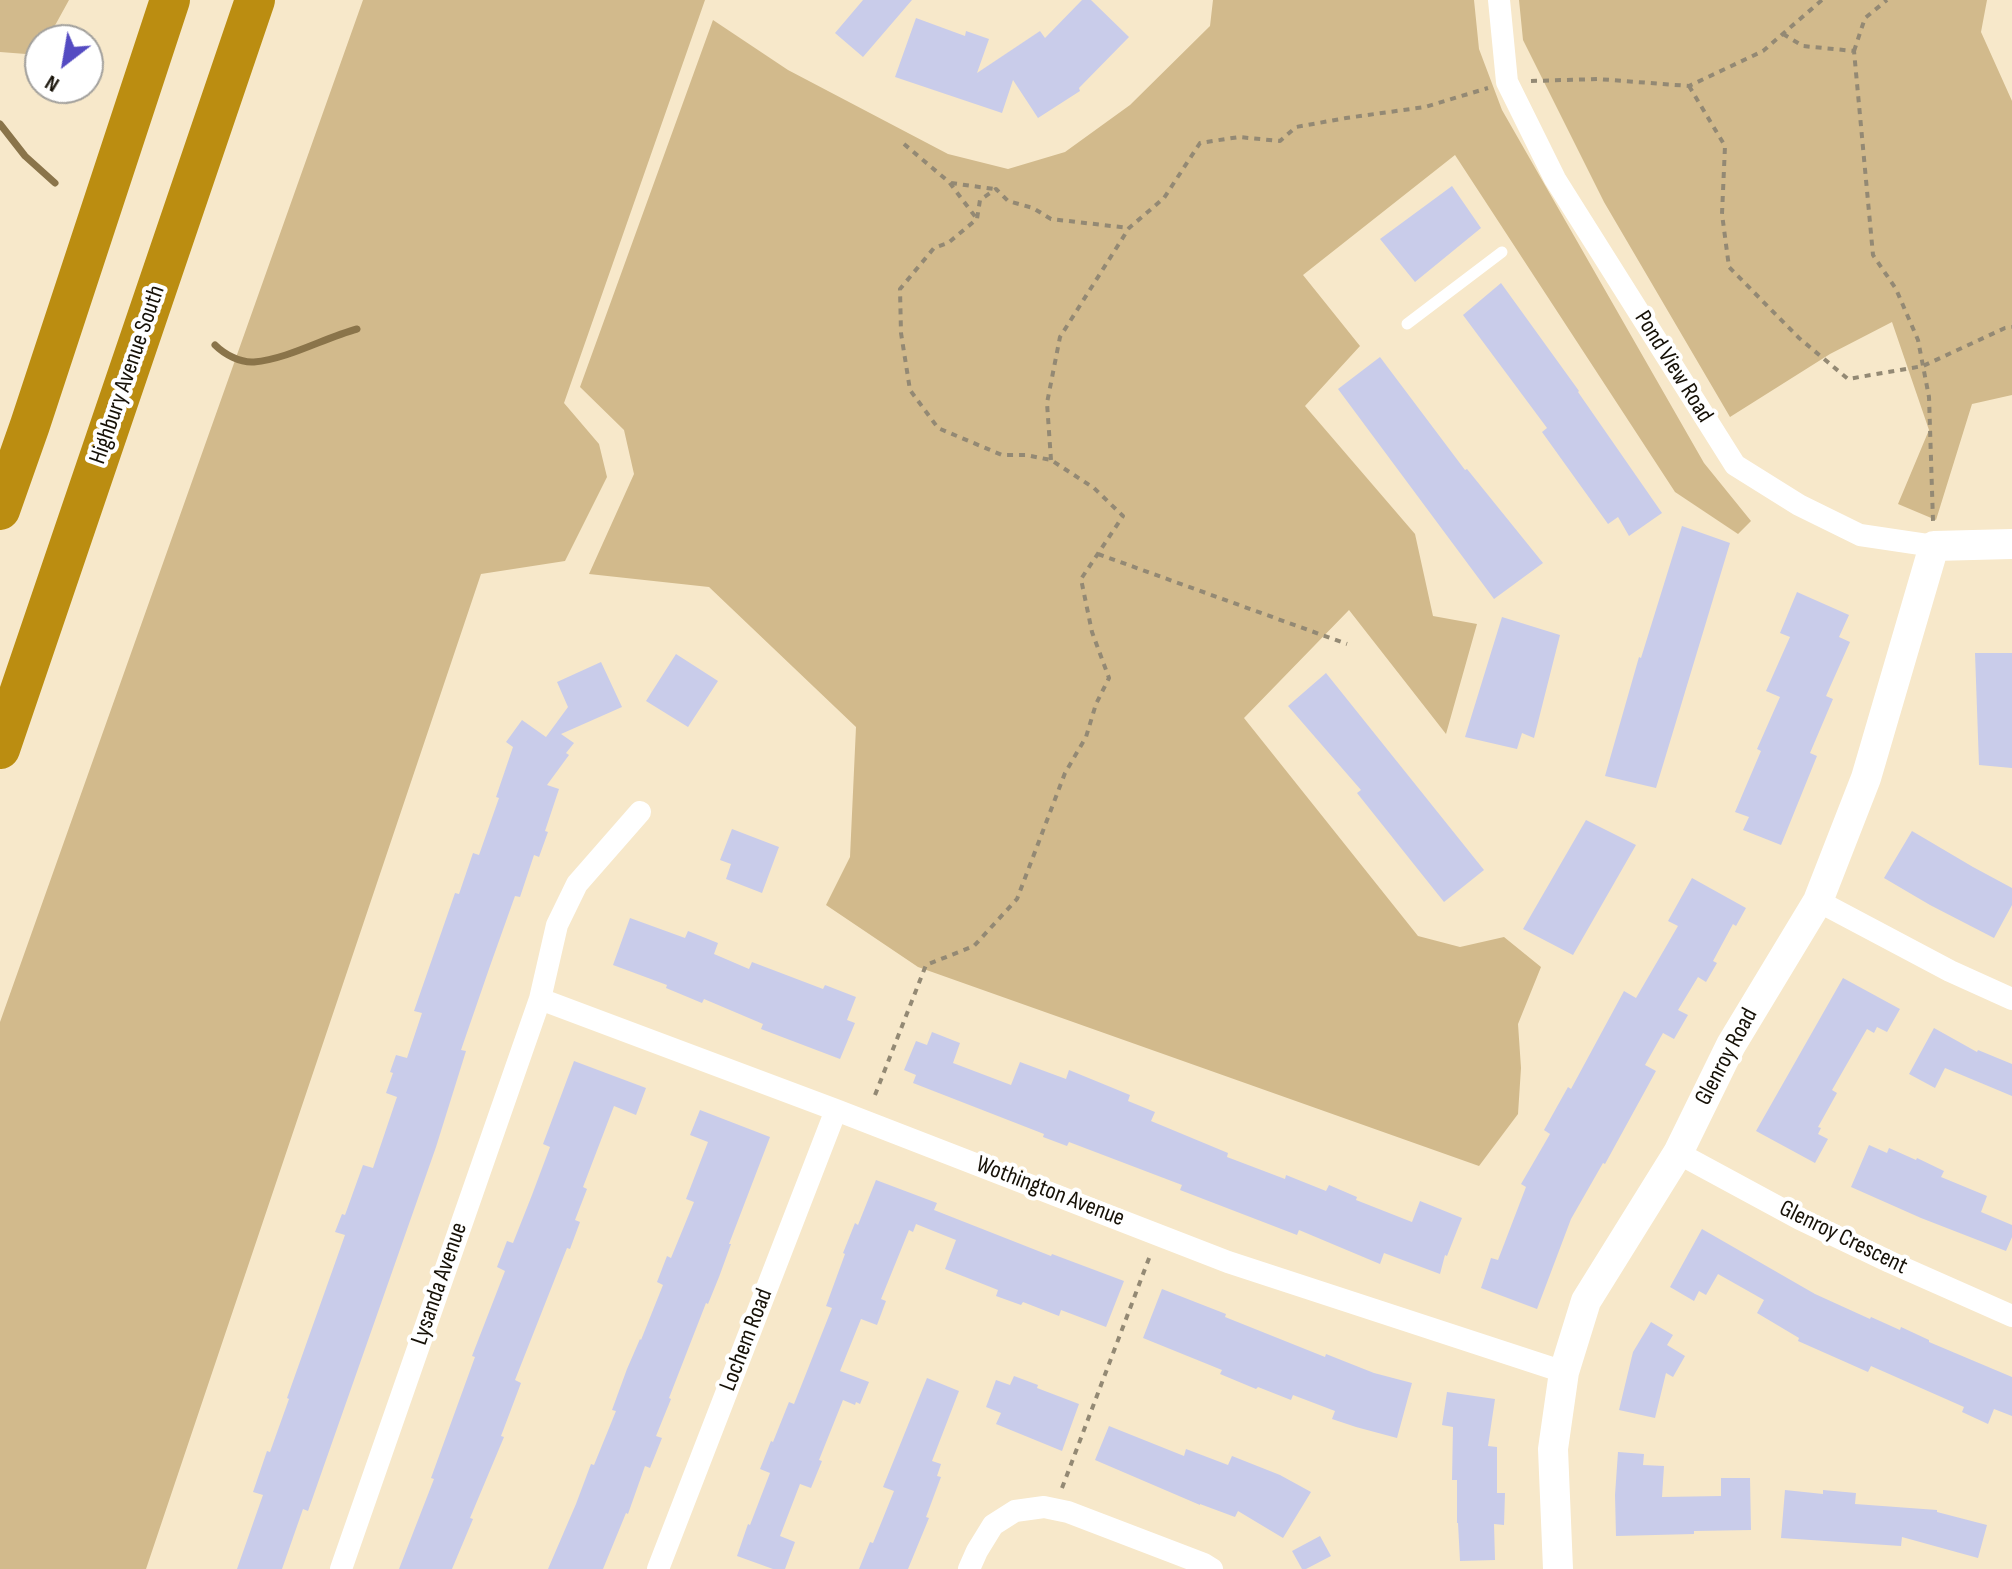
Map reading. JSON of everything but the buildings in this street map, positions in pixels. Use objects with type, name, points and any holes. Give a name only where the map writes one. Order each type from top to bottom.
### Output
[{"type":"highway","points":[[0,510],[170,0]]},
{"type":"highway","name":"Highbury Avenue South","points":[[0,749],[255,0]]},
{"type":"street","name":"Pond View Road","points":[[1499,0],[1507,82],[1555,179],[1735,465],[1799,505],[1860,535],[1934,546],[2012,544]]},
{"type":"street","name":"Glenroy Road","points":[[1558,1569],[1553,1449],[1564,1372],[1586,1301],[1678,1153],[1731,1045],[1818,901],[1866,778],[1934,546]]},
{"type":"street","name":"Lysanda Avenue","points":[[341,1569],[540,999],[557,925],[577,884],[640,812]]},
{"type":"street","points":[[1818,901],[1950,971],[2012,999]]},
{"type":"street","name":"Wothington Avenue","points":[[540,999],[1228,1262],[1564,1372]]},
{"type":"street","name":"Lochem Road","points":[[658,1569],[836,1110]]},
{"type":"street","name":"Glenroy Crescent","points":[[1678,1153],[1800,1219],[2012,1316]]},
{"type":"street","points":[[969,1569],[993,1525],[1015,1511],[1044,1507],[1082,1517],[1212,1569]]},
{"type":"lane","points":[[1407,324],[1502,252]]},
{"type":"path","points":[[1051,460],[1047,403],[1060,337],[1129,228],[1164,198],[1200,143],[1239,137],[1280,141],[1296,127],[1425,107],[1507,82],[1598,79],[1689,86],[1763,51],[1822,0]]},
{"type":"path","points":[[1887,0],[1865,18],[1854,51],[1873,255],[1896,289],[1918,340],[1929,397],[1934,546]]},
{"type":"path","points":[[1783,34],[1803,46],[1854,51]]},
{"type":"path","points":[[1689,86],[1725,146],[1722,214],[1729,267],[1799,338],[1848,379],[1923,366],[2012,327]]},
{"type":"path","points":[[904,144],[949,182],[977,219]]},
{"type":"path","points":[[949,182],[996,189],[1008,201],[1033,208],[1051,219],[1129,228]]},
{"type":"path","points":[[875,1095],[926,965],[974,946],[1017,899],[1065,773],[1086,737],[1096,704],[1109,678],[1092,632],[1081,579],[1123,516],[1094,488],[1051,460],[1026,455],[1002,455],[938,428],[910,390],[901,333],[900,289],[934,248],[948,243],[977,219],[980,200],[996,189]]},
{"type":"path","points":[[1098,554],[1347,644]]},
{"type":"path","points":[[1056,1510],[1064,1481],[1158,1234]]},
{"type":"shaded area","points":[[0,0],[69,0],[56,24],[24,24],[24,54],[0,52]]},
{"type":"shaded area","points":[[363,0],[705,0],[564,403],[599,444],[607,477],[565,561],[481,574],[146,1569],[0,1569],[0,1022]]},
{"type":"shaded area","points":[[1213,0],[1474,0],[1479,49],[1502,110],[1704,463],[1751,521],[1738,534],[1675,492],[1455,155],[1303,275],[1360,346],[1305,406],[1415,534],[1433,616],[1477,624],[1446,734],[1349,610],[1244,718],[1418,936],[1460,947],[1504,937],[1541,967],[1518,1024],[1521,1068],[1518,1114],[1479,1166],[918,967],[826,905],[850,857],[856,727],[709,587],[589,574],[634,474],[624,430],[580,387],[713,20],[788,70],[948,154],[1008,169],[1065,152],[1130,105],[1210,26]]},
{"type":"shaded area","points":[[1519,0],[1987,0],[1981,32],[2012,101],[2012,395],[1972,404],[1936,520],[1898,504],[1929,430],[1892,322],[1830,354],[1730,417],[1604,202],[1523,40]]},
{"type":"waterway","points":[[0,124],[25,156],[55,183]]},
{"type":"waterway","points":[[215,345],[233,357],[254,362],[280,357],[357,329]]}]
